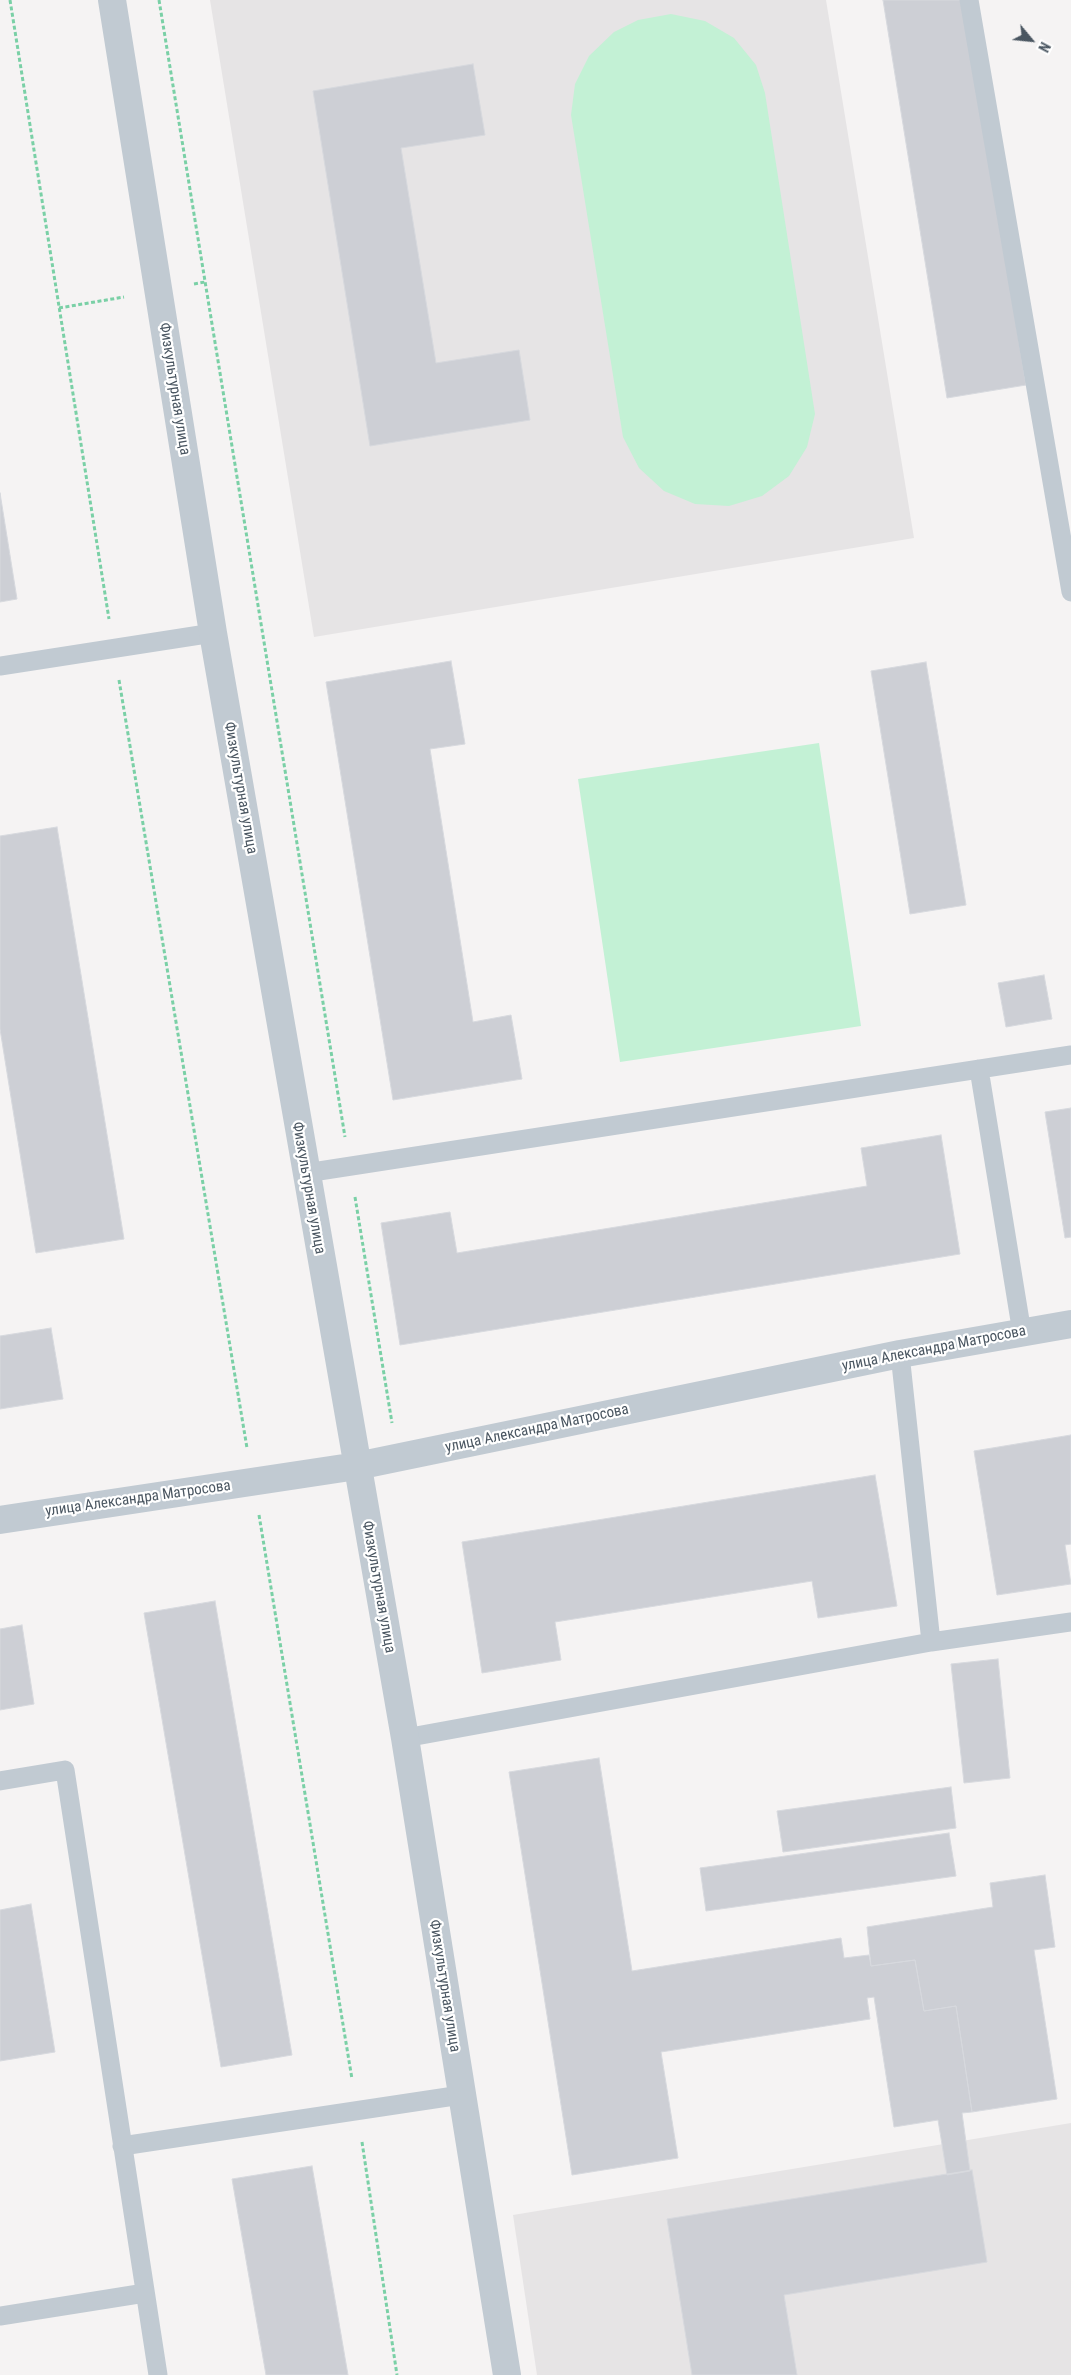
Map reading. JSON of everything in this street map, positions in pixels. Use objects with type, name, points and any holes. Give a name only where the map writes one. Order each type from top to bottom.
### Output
[{"type":"street","name":"Физкультурная улица","points":[[112,0],[213,633],[405,1738],[507,2375]]},
{"type":"street","name":"улица Александра Матросова","points":[[0,1520],[357,1466],[900,1354],[1071,1324]]},
{"type":"lane","points":[[968,0],[1071,592]]},
{"type":"lane","points":[[0,666],[213,633]]},
{"type":"lane","points":[[306,1173],[1071,1055]]},
{"type":"lane","points":[[980,1069],[1022,1333]]},
{"type":"lane","points":[[900,1354],[931,1642]]},
{"type":"lane","points":[[405,1738],[931,1642],[1071,1622]]},
{"type":"lane","points":[[0,1782],[65,1770],[158,2375]]},
{"type":"lane","points":[[122,2146],[461,2095]]},
{"type":"lane","points":[[0,2316],[145,2293]]},
{"type":"path","points":[[10,0],[113,648],[358,2111],[397,2375]]},
{"type":"path","points":[[159,0],[398,1458]]},
{"type":"shaded area","points":[[210,0],[826,0],[914,538],[314,637]]},
{"type":"shaded area","points":[[1071,2123],[1071,2375],[537,2375],[513,2215]]},
{"type":"green space","points":[[671,14],[705,21],[734,38],[756,65],[765,93],[815,414],[807,447],[789,476],[762,496],[729,506],[695,504],[664,491],[639,468],[623,437],[571,115],[575,84],[589,56],[614,32],[638,20]]},
{"type":"green space","points":[[819,743],[861,1026],[620,1062],[578,779]]},
{"type":"building","points":[[883,0],[964,0],[1026,385],[947,398]]},
{"type":"building","points":[[473,64],[485,135],[401,148],[436,363],[519,350],[530,420],[370,446],[313,91]]},
{"type":"building","points":[[0,493],[17,599],[0,602]]},
{"type":"building","points":[[451,661],[465,744],[430,749],[473,1022],[511,1015],[522,1079],[393,1100],[326,682]]},
{"type":"building","points":[[926,662],[966,905],[910,914],[871,671]]},
{"type":"building","points":[[57,827],[124,1239],[36,1253],[0,1029],[0,836]]},
{"type":"building","points":[[1044,975],[1052,1019],[1006,1027],[998,983]]},
{"type":"building","points":[[1071,1108],[1071,1237],[1065,1238],[1045,1112]]},
{"type":"building","points":[[941,1135],[960,1254],[400,1345],[381,1223],[450,1212],[457,1253],[867,1186],[861,1148]]},
{"type":"building","points":[[51,1328],[63,1399],[0,1409],[0,1336]]},
{"type":"building","points":[[1071,1435],[1071,1544],[1065,1545],[1071,1584],[997,1595],[974,1451]]},
{"type":"building","points":[[875,1475],[897,1606],[818,1618],[812,1581],[555,1622],[561,1660],[482,1673],[462,1542]]},
{"type":"building","points":[[215,1601],[292,2055],[221,2067],[144,1613]]},
{"type":"building","points":[[22,1625],[34,1704],[0,1710],[0,1629]]},
{"type":"building","points":[[998,1659],[1010,1778],[964,1783],[951,1664]]},
{"type":"building","points":[[599,1758],[632,1971],[841,1938],[844,1958],[869,1955],[871,1966],[915,1960],[924,2011],[956,2006],[972,2112],[962,2113],[970,2171],[947,2175],[938,2120],[894,2127],[874,1997],[867,1998],[870,2019],[661,2052],[678,2158],[572,2175],[509,1772]]},
{"type":"building","points":[[951,1787],[956,1828],[783,1852],[777,1811]]},
{"type":"building","points":[[949,1833],[956,1876],[706,1911],[700,1868]]},
{"type":"building","points":[[1045,1875],[1055,1947],[1034,1950],[1057,2099],[972,2112],[956,2006],[924,2011],[915,1960],[871,1966],[867,1927],[993,1907],[990,1883]]},
{"type":"building","points":[[31,1904],[55,2052],[0,2061],[0,1910]]},
{"type":"building","points":[[312,2166],[348,2375],[266,2375],[232,2179]]},
{"type":"building","points":[[972,2170],[987,2262],[784,2295],[797,2375],[692,2375],[667,2219]]}]
